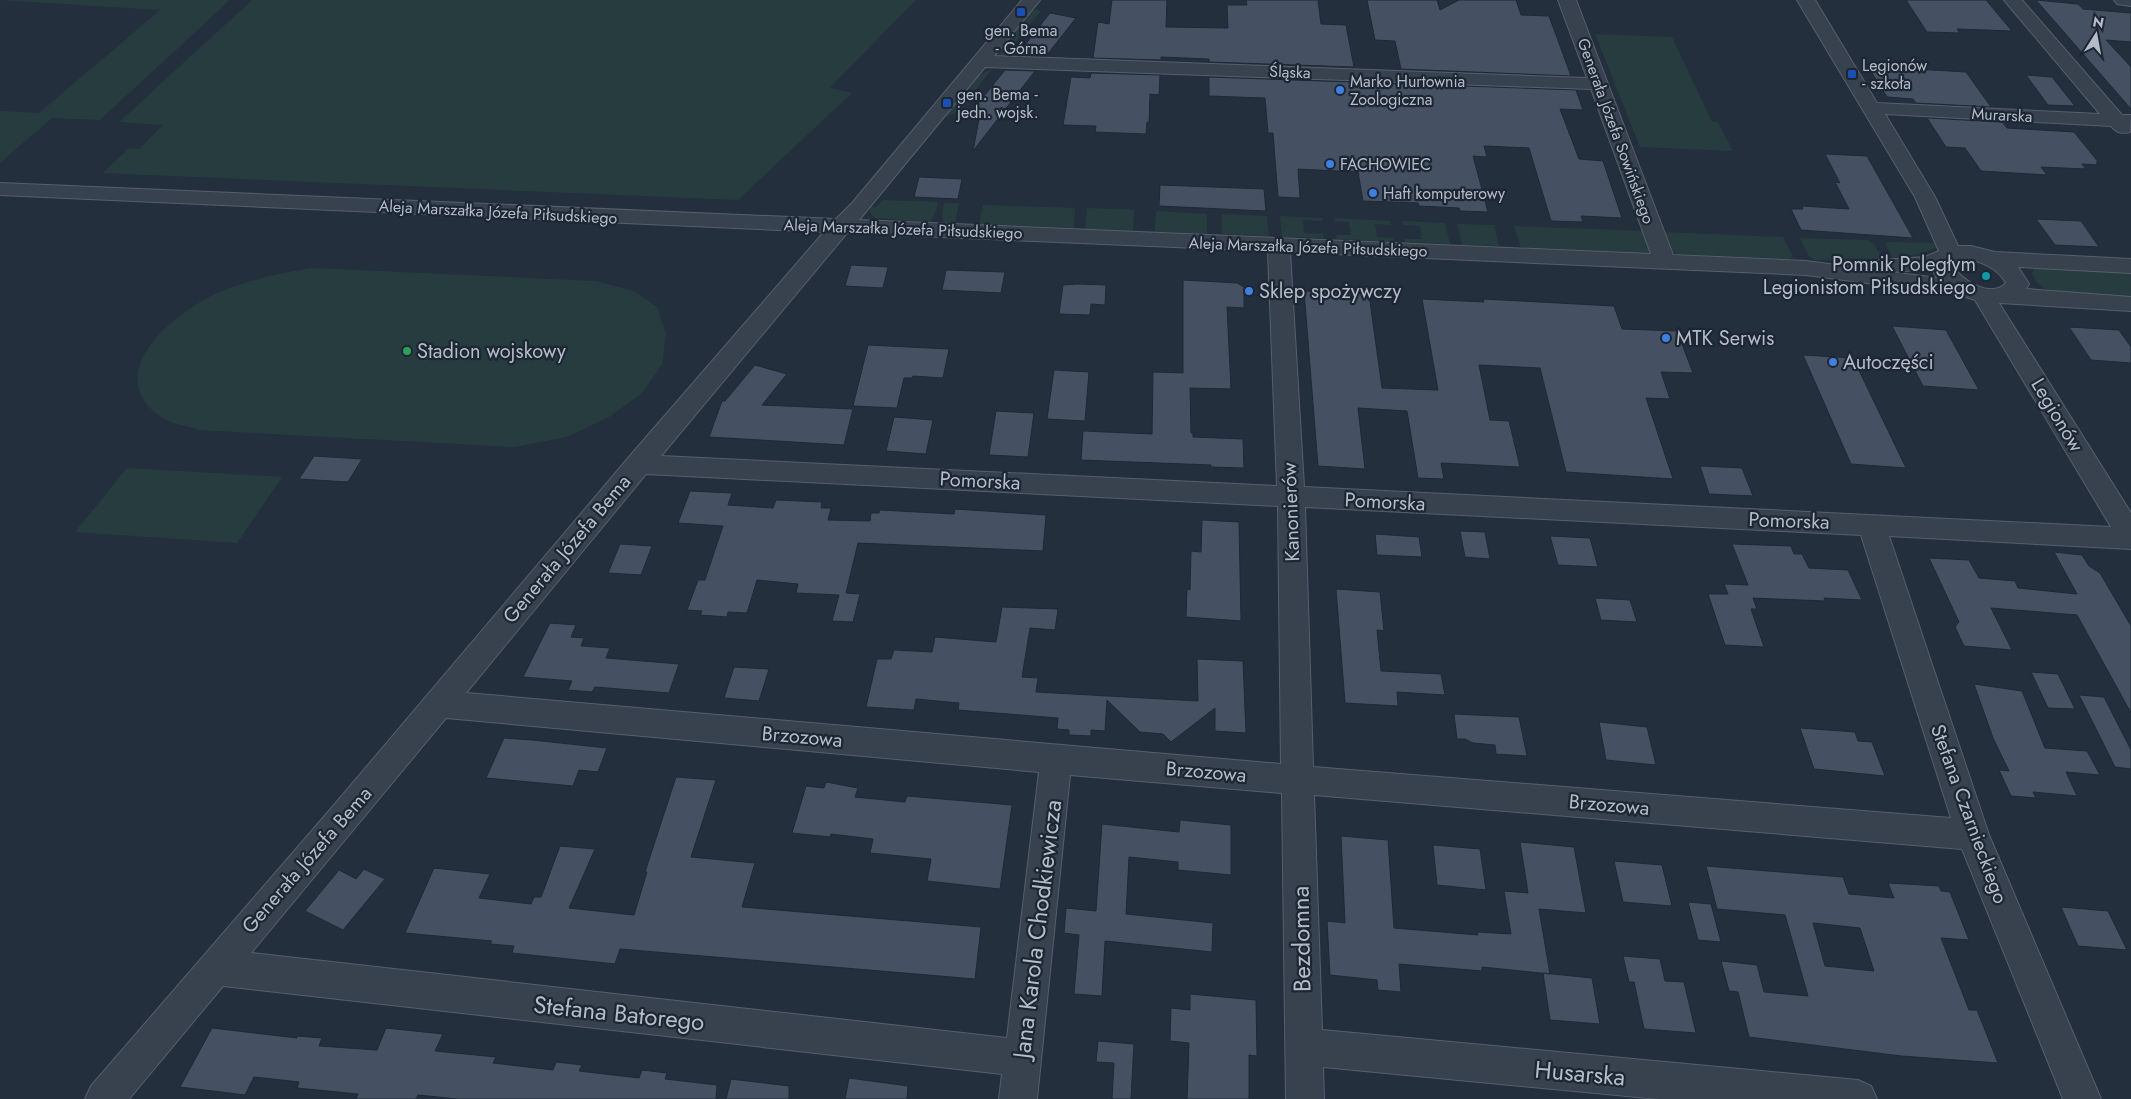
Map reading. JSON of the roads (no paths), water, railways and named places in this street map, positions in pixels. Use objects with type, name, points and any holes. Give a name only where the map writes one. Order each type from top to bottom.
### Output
[{"type":"street","name":"Generała Józefa Bema","points":[[104,1099],[439,704],[822,246],[842,227],[1031,0]]},
{"type":"street","name":"Generała Józefa Sowińskiego","points":[[1567,0],[1665,262]]},
{"type":"street","points":[[1806,0],[1925,196],[1950,225],[1991,259],[2005,266],[2014,275],[2018,284],[2014,292],[1983,293]]},
{"type":"street","points":[[2013,0],[2124,121],[2131,137]]},
{"type":"street","points":[[2122,0],[2131,1]]},
{"type":"street","name":"Śląska","points":[[981,61],[1600,84]]},
{"type":"street","name":"Murarska","points":[[1872,108],[2124,121]]},
{"type":"street","name":"Aleja Marszałka Józefa Piłsudskiego","points":[[0,189],[1806,268],[1930,263],[1947,256],[1963,253],[1976,254],[1991,259]]},
{"type":"street","points":[[1925,196],[1947,256]]},
{"type":"street","name":"Kanonierów","points":[[1279,246],[1291,497],[1298,779]]},
{"type":"street","name":"Legionów","points":[[1947,256],[1941,265],[1944,273],[1951,281],[1983,293],[2131,537]]},
{"type":"street","points":[[1991,259],[2131,266]]},
{"type":"street","name":"Aleja Marszałka Józefa Piłsudskiego","points":[[1806,268],[1983,293],[2131,304]]},
{"type":"street","name":"Pomorska","points":[[638,464],[2131,537]]},
{"type":"street","name":"Stefana Czarnieckiego","points":[[1871,524],[1973,835],[2082,1099]]},
{"type":"street","name":"Brzozowa","points":[[439,704],[1056,760],[1973,835]]},
{"type":"street","name":"Jana Karola Chodkiewicza","points":[[1018,1099],[1056,760]]},
{"type":"street","name":"Bezdomna","points":[[1298,779],[1305,1099]]},
{"type":"street","name":"Stefana Batorego","points":[[215,967],[1022,1058]]},
{"type":"street","name":"Husarska","points":[[1303,1047],[1858,1099]]},
{"type":"place","name":"gen. Bema - Górna","points":[[1021,12]]},
{"type":"place","name":"Legionów - szkoła","points":[[1852,74]]},
{"type":"place","name":"Marko Hurtownia Zoologiczna","points":[[1340,90]]},
{"type":"place","name":"gen. Bema - jedn. wojsk.","points":[[947,103]]},
{"type":"place","name":"FACHOWIEC","points":[[1330,164]]},
{"type":"place","name":"Haft komputerowy","points":[[1373,193]]},
{"type":"place","name":"Pomnik Poległym Legionistom Piłsudskiego","points":[[1986,276]]},
{"type":"place","name":"Sklep spożywczy","points":[[1249,291]]},
{"type":"place","name":"MTK Serwis","points":[[1666,338]]},
{"type":"place","name":"Stadion wojskowy","points":[[407,351]]},
{"type":"place","name":"Autoczęści","points":[[1833,362]]}]
